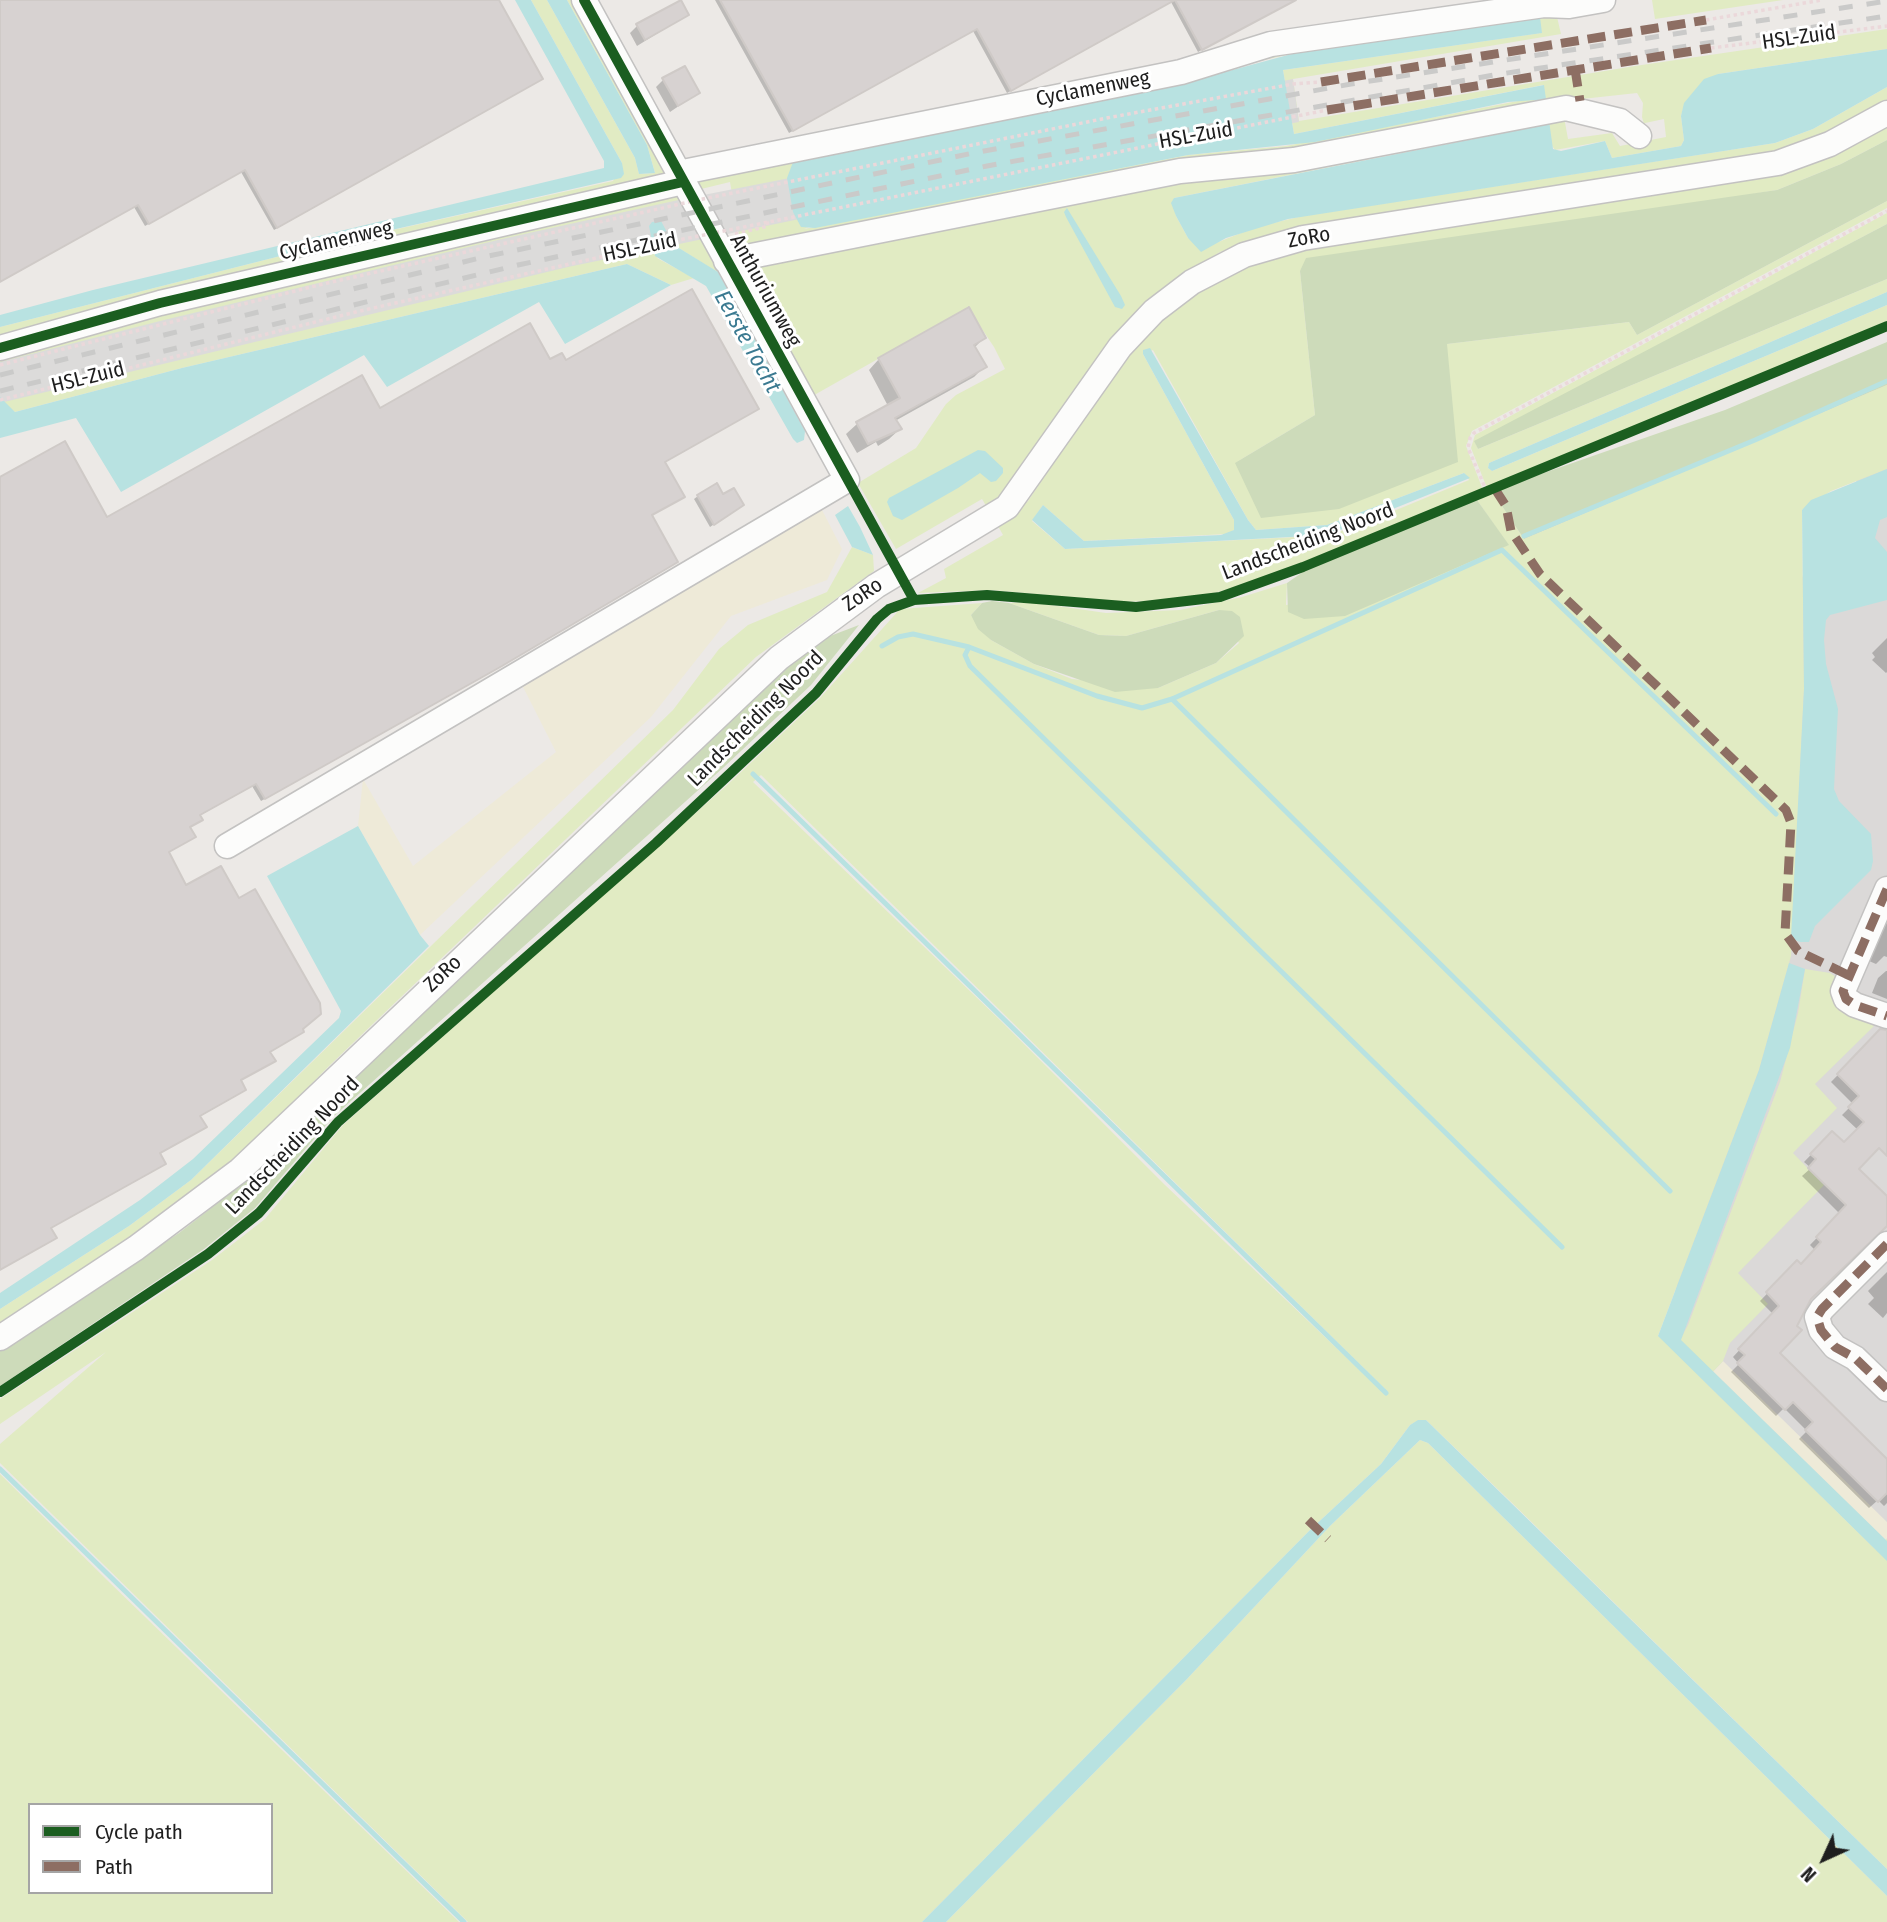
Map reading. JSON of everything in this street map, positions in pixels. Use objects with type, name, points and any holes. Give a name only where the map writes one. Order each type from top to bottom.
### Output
[{"type":"street","name":"Anthuriumweg","points":[[227,846],[847,480],[584,0]]},
{"type":"street","name":"Cyclamenweg","points":[[0,348],[173,300],[681,177],[1181,72],[1271,44],[1544,5],[1569,6],[1603,0]]},
{"type":"street","points":[[726,261],[1180,171],[1294,160],[1542,112],[1573,108],[1606,116],[1620,121],[1639,136]]},
{"type":"street","name":"ZoRo","points":[[0,1338],[136,1248],[240,1170],[393,1021],[779,658],[859,597],[1007,508],[1120,347],[1154,311],[1192,282],[1244,255],[1295,240],[1769,165],[1813,151],[1887,113]]},
{"type":"street","points":[[1887,889],[1843,992],[1846,999],[1855,1004],[1887,1016]]},
{"type":"street","points":[[1887,1244],[1817,1317],[1821,1330],[1835,1347],[1855,1358],[1887,1390]]},
{"type":"path","points":[[759,178],[761,187]]},
{"type":"path","points":[[1475,497],[1491,490],[1468,448],[1474,433],[1887,211]]},
{"type":"path","points":[[739,233],[768,226],[767,220]]},
{"type":"shaded area","points":[[1293,79],[1299,122],[1070,163],[568,267],[0,403],[0,362],[164,320],[502,239],[683,199]]},
{"type":"shaded area","points":[[1887,427],[1887,1534],[1658,1405],[1779,618]]},
{"type":"shaded area","points":[[822,510],[842,549],[827,580],[731,616],[651,717],[420,935],[358,826],[363,779],[413,866],[556,752],[521,683]]},
{"type":"shaded area","points":[[1723,1361],[1887,1522],[1887,1537],[1876,1551],[1704,1381]]},
{"type":"green space","points":[[531,0],[547,0],[635,158],[639,174],[655,173],[647,145],[567,0],[574,0],[728,279],[674,245],[670,238],[657,258],[694,278],[671,285],[627,264],[182,368],[15,412],[7,407],[0,397],[0,327],[312,248],[613,181],[622,163]]},
{"type":"green space","points":[[1652,0],[1783,0],[1655,19]]},
{"type":"green space","points":[[1539,14],[1557,17],[1561,34],[1293,79],[1299,121],[1635,66],[1887,29],[1887,49],[1718,74],[1685,103],[1681,116],[1684,140],[1681,146],[1612,158],[1605,141],[1555,150],[1550,143],[1547,119],[1564,117],[1568,139],[1612,133],[1620,146],[1666,137],[1664,119],[1645,123],[1646,131],[1642,117],[1643,103],[1637,93],[1545,103],[1543,85],[1294,134],[1283,70],[1541,33]]},
{"type":"green space","points":[[1527,20],[1299,52],[1186,84],[1083,102],[804,229],[1188,155],[1286,146],[1523,100],[1534,99],[1536,103],[739,252],[722,238],[739,235],[730,182],[697,190],[695,183],[698,175],[1267,49]]},
{"type":"green space","points":[[1887,87],[1887,100],[1818,137],[1777,152],[1290,230],[1220,252],[1176,279],[1017,480],[988,509],[982,499],[896,549],[858,483],[916,448],[946,404],[956,395],[1005,369],[994,347],[968,308],[809,398],[738,265],[952,220],[1536,126],[1174,198],[1176,216],[1188,238],[1216,243],[1256,227],[1303,216],[1775,143],[1813,129]]},
{"type":"green space","points":[[1887,125],[1887,140],[1841,164],[1777,190],[1300,271],[1315,415],[1235,463],[1447,344],[1629,322],[1637,335],[1887,201],[1887,208],[1472,431],[1466,446],[1483,490],[1265,579],[1192,599],[1122,602],[992,590],[918,593],[946,578],[944,569],[1003,535],[998,526],[1028,501],[1120,364],[1150,331],[1190,297],[1240,269],[1309,248],[1782,174],[1818,161]],"holes":[[[1153,350],[1256,530],[1327,525],[1464,473],[1469,480],[1350,529],[1316,536],[1065,549],[1032,521],[1043,505],[1084,541],[1227,534],[1234,530],[1234,520],[1143,354]]]},
{"type":"green space","points":[[1887,140],[1887,201],[1637,335],[1629,322],[1447,344],[1458,462],[1339,509],[1261,518],[1235,463],[1315,415],[1300,271],[1306,258],[1777,190],[1841,164]]},
{"type":"green space","points":[[1887,213],[1887,224],[1475,442],[1478,449],[1887,279],[1887,292],[1489,463],[1488,468],[1492,471],[1887,305],[1887,321],[1487,488],[1471,448],[1475,435]]},
{"type":"green space","points":[[1887,224],[1887,279],[1478,449],[1474,441]]},
{"type":"green space","points":[[1887,342],[1887,385],[1524,539],[1492,491],[1725,410]]},
{"type":"green space","points":[[1887,385],[1887,469],[1831,491],[1802,510],[1804,689],[1791,956],[1759,1070],[1658,1336],[1680,1340],[1688,1325],[1780,1082],[1798,1013],[1805,969],[1830,973],[1839,979],[1834,999],[1837,1007],[1874,1026],[1815,1084],[1837,1108],[1793,1153],[1824,1185],[1738,1273],[1768,1304],[1730,1343],[1723,1361],[1704,1381],[1876,1550],[1887,1538],[1887,1869],[1426,1420],[1419,1420],[1410,1425],[1381,1464],[1310,1530],[922,1922],[468,1922],[0,1463],[0,1444],[106,1352],[0,1424],[0,1399],[212,1260],[265,1219],[343,1125],[725,787],[820,698],[900,609],[982,603],[971,615],[991,640],[1034,664],[1072,679],[1158,688],[1216,663],[1239,643],[1219,610],[1126,636],[1099,635],[1009,603],[1030,602],[1106,613],[1180,610],[1242,597],[1287,583],[1286,605],[1436,574],[1508,545],[1477,500],[1492,491],[1524,539]],"holes":[[[761,775],[1388,1392],[1386,1395],[1165,1185],[1001,1021],[753,782]]]},
{"type":"green space","points":[[1477,500],[1509,545],[1345,616],[1304,619],[1288,612],[1287,583],[1313,565]]},
{"type":"green space","points":[[852,547],[873,555],[874,571],[756,657],[328,1067],[250,1147],[203,1189],[0,1326],[0,1309],[129,1226],[191,1180],[673,710],[719,649],[748,625],[827,592]]},
{"type":"green space","points":[[982,603],[1009,603],[1099,635],[1126,636],[1219,610],[1232,611],[1240,617],[1244,636],[1216,663],[1158,688],[1115,692],[1034,664],[991,640],[978,629],[971,615]]},
{"type":"green space","points":[[859,625],[811,685],[724,767],[332,1118],[255,1208],[204,1249],[0,1386],[0,1351],[179,1233],[228,1195],[759,689],[817,641]]},
{"type":"green space","points":[[1420,1440],[1428,1443],[1887,1896],[1887,1922],[946,1922],[1187,1679],[1330,1526]]},
{"type":"green space","points":[[0,1474],[106,1579],[459,1922],[0,1922]]},
{"type":"water","points":[[515,0],[531,0],[622,163],[624,174],[621,178],[312,248],[0,327],[0,315],[93,290],[604,168],[604,161]]},
{"type":"water","points":[[547,0],[567,0],[647,145],[655,173],[639,174],[635,158]]},
{"type":"water","points":[[1540,17],[1542,33],[1283,70],[1294,134],[1544,85],[1553,149],[1561,151],[1605,141],[1612,158],[1681,146],[1684,140],[1681,116],[1684,103],[1704,79],[1718,74],[1887,49],[1887,87],[1813,129],[1775,143],[1288,219],[1226,238],[1201,252],[1188,238],[1176,216],[1171,203],[1174,198],[1534,127],[1535,100],[1508,102],[1315,142],[1188,155],[815,228],[801,227],[793,212],[787,178],[793,162],[1166,88],[1299,52]]},
{"type":"water","points":[[1067,208],[1121,296],[1125,305],[1122,309],[1115,307],[1066,217],[1064,212]]},
{"type":"water","name":"Eerste Tocht","points":[[661,221],[674,245],[718,272],[805,431],[804,440],[797,443],[793,439],[706,286],[655,256],[649,226],[652,222]]},
{"type":"water","points":[[627,264],[671,285],[565,344],[539,302],[387,387],[364,355],[121,492],[76,418],[0,438],[0,397],[15,412],[182,368]]},
{"type":"water","points":[[1887,292],[1887,305],[1492,471],[1488,468],[1489,463]]},
{"type":"water","points":[[1150,348],[1256,530],[1327,525],[1464,473],[1470,478],[1328,535],[1065,549],[1032,520],[1043,505],[1084,541],[1221,535],[1234,530],[1234,520],[1143,354],[1143,350]]},
{"type":"water","points":[[978,450],[985,451],[1003,468],[1003,473],[996,481],[991,482],[980,473],[902,520],[893,516],[887,502],[889,498]]},
{"type":"water","points":[[1887,469],[1887,517],[1880,520],[1875,538],[1887,552],[1887,600],[1830,615],[1826,620],[1824,640],[1826,664],[1838,709],[1834,789],[1839,801],[1871,834],[1873,861],[1871,870],[1815,926],[1809,942],[1800,942],[1791,938],[1804,689],[1802,510],[1811,500]]},
{"type":"water","points":[[848,506],[873,555],[852,547],[835,515]]},
{"type":"water","points":[[358,826],[420,935],[429,946],[191,1180],[129,1226],[0,1309],[0,1293],[140,1200],[193,1159],[339,1018],[341,1011],[267,876]]},
{"type":"water","points":[[1789,963],[1805,969],[1790,1048],[1681,1340],[1887,1541],[1887,1561],[1658,1336],[1759,1070]]},
{"type":"water","points":[[1418,1420],[1426,1420],[1887,1869],[1887,1896],[1428,1443],[1420,1440],[1330,1526],[1187,1679],[946,1922],[922,1922],[1310,1530],[1381,1464],[1410,1425]]},
{"type":"building","points":[[0,0],[499,0],[543,79],[277,228],[245,170],[149,224],[138,205],[0,282]]},
{"type":"building","points":[[681,0],[689,15],[645,40],[636,24]]},
{"type":"building","points":[[720,0],[1175,0],[1011,91],[977,29],[793,131]]},
{"type":"building","points":[[1175,0],[1296,0],[1202,50]]},
{"type":"building","points":[[685,66],[700,93],[678,106],[662,78]]},
{"type":"building","points":[[692,289],[759,409],[665,462],[685,497],[652,515],[678,562],[502,666],[265,799],[256,784],[200,815],[203,820],[190,827],[196,837],[169,852],[186,885],[221,866],[239,898],[255,889],[320,1003],[321,1014],[303,1029],[304,1032],[270,1052],[276,1061],[241,1080],[246,1090],[200,1116],[207,1127],[160,1153],[166,1164],[51,1228],[57,1238],[0,1270],[0,477],[65,441],[107,517],[362,375],[380,408],[530,323],[550,359],[562,353],[566,360]]},
{"type":"building","points":[[969,307],[986,338],[974,345],[987,367],[895,418],[902,429],[868,444],[856,422],[900,398],[878,358]]},
{"type":"building","points":[[717,483],[723,494],[734,488],[744,505],[714,525],[697,495]]},
{"type":"building","points":[[1880,1029],[1887,1030],[1887,1156],[1879,1148],[1859,1169],[1887,1196],[1887,1226],[1811,1299],[1797,1326],[1802,1330],[1780,1353],[1887,1459],[1887,1493],[1878,1502],[1805,1430],[1813,1422],[1793,1402],[1785,1410],[1737,1363],[1745,1355],[1738,1349],[1779,1306],[1766,1292],[1797,1260],[1801,1264],[1821,1242],[1816,1237],[1846,1205],[1808,1168],[1816,1159],[1810,1154],[1832,1131],[1844,1142],[1864,1122],[1848,1107],[1859,1096],[1837,1074]]},
{"type":"waterway","points":[[1524,536],[1755,440],[1887,381]]},
{"type":"waterway","points":[[882,646],[898,637],[913,634],[969,647],[1097,696],[1142,708],[1172,699],[1502,550],[1776,814]]},
{"type":"waterway","points":[[969,647],[965,655],[970,666],[1562,1247]]},
{"type":"waterway","points":[[1172,699],[1670,1191]]},
{"type":"waterway","points":[[753,774],[1386,1393]]},
{"type":"waterway","points":[[0,1469],[464,1922]]},
{"type":"railway","points":[[0,375],[484,257],[973,153],[1351,84],[1887,1]]},
{"type":"railway","points":[[0,391],[518,265],[987,166],[1494,75],[1887,16]]},
{"type":"marked path","points":[[1321,82],[1706,20]]},
{"type":"marked path","points":[[1327,110],[1711,48]]},
{"type":"marked path","points":[[1575,69],[1580,101]]},
{"type":"marked path","points":[[1495,489],[1506,506],[1511,531],[1540,574],[1786,810],[1791,823],[1785,933],[1798,951],[1848,975]]},
{"type":"marked path","points":[[1887,889],[1843,991],[1846,999],[1855,1005],[1887,1016]]},
{"type":"marked path","points":[[1887,1244],[1817,1317],[1821,1330],[1835,1347],[1855,1358],[1887,1389]]},
{"type":"marked path","points":[[1308,1520],[1328,1539]]},
{"type":"cycle path","points":[[584,0],[914,600]]},
{"type":"cycle path","points":[[0,348],[160,303],[683,182]]},
{"type":"cycle path","name":"Landscheiding Noord","points":[[0,1392],[208,1254],[259,1213],[338,1122],[656,843],[816,693],[877,619],[889,609],[914,600],[987,595],[1136,607],[1220,597],[1303,567],[1887,326]]}]
